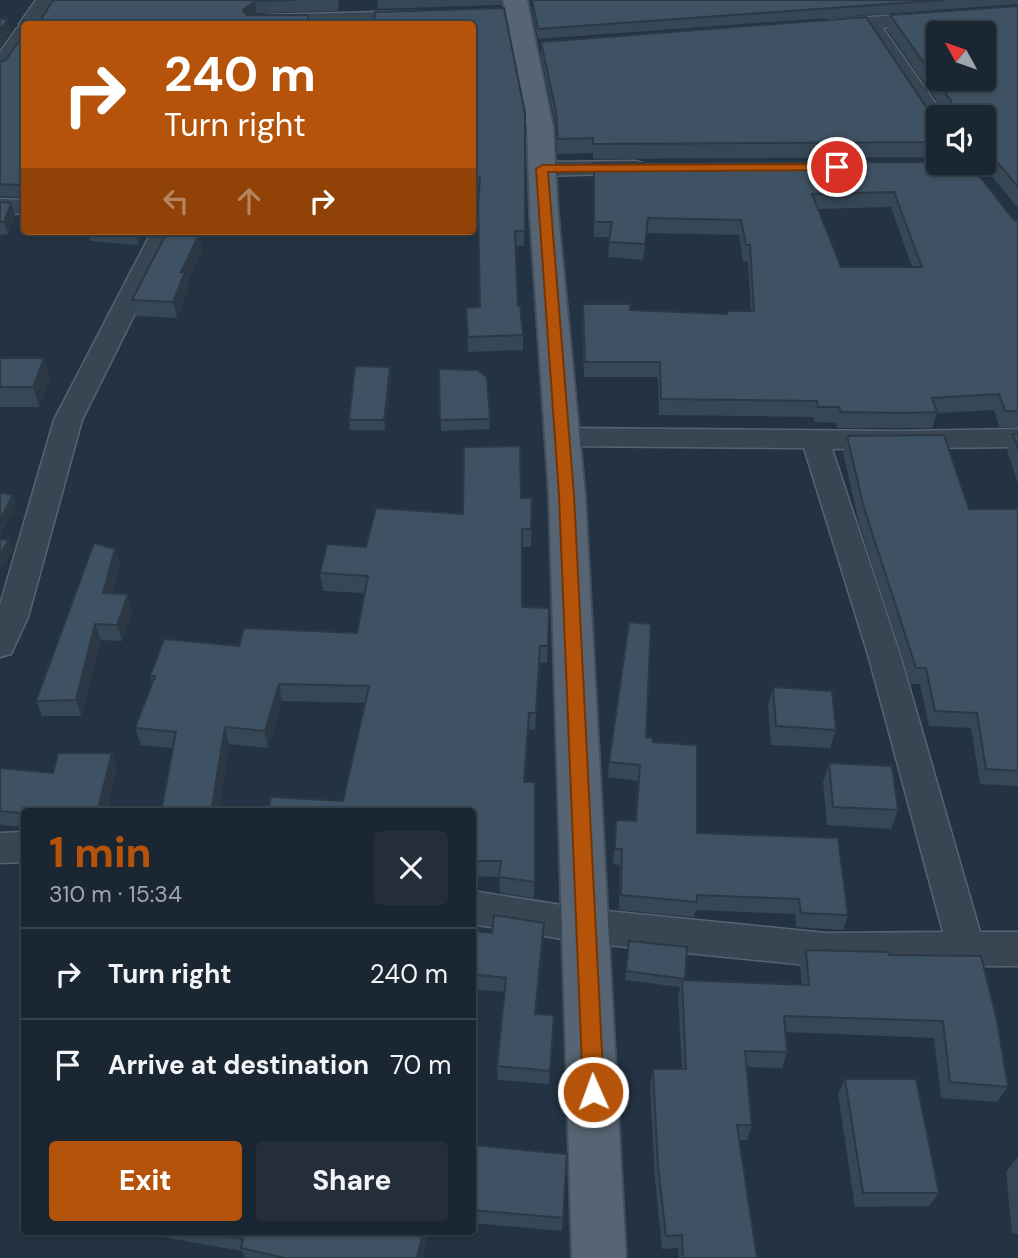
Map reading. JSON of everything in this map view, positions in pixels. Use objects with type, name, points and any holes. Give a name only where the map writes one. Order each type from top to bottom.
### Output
[{"type":"main road","points":[[522,19],[540,127],[562,438],[587,926],[599,1258]]},
{"type":"street","points":[[31,21],[46,0]]},
{"type":"street","points":[[257,21],[259,0]]},
{"type":"street","points":[[308,21],[435,16]]},
{"type":"street","points":[[802,28],[951,17]]},
{"type":"street","points":[[870,24],[926,105]]},
{"type":"street","points":[[0,67],[21,36]]},
{"type":"street","points":[[542,169],[653,168]]},
{"type":"street","points":[[0,205],[21,206]]},
{"type":"street","points":[[0,645],[12,617],[45,509],[68,419],[162,235]]},
{"type":"street","points":[[562,438],[1018,438]]},
{"type":"street","points":[[815,439],[885,658],[966,949]]},
{"type":"street","points":[[0,848],[21,848]]},
{"type":"street","points":[[476,908],[587,926],[825,950],[1018,949]]},
{"type":"building","points":[[53,0],[296,0],[255,1],[243,10],[247,15],[308,15],[308,21],[23,21],[41,20]]},
{"type":"building","points":[[532,0],[943,0],[538,29]]},
{"type":"building","points":[[1018,6],[1018,187],[996,160],[996,105],[944,105],[951,104],[951,101],[944,91],[996,91],[996,21],[926,21],[926,66],[890,15]]},
{"type":"building","points":[[504,8],[525,113],[525,231],[515,231],[518,306],[523,335],[468,337],[466,308],[480,307],[480,178],[476,178],[476,21],[374,21],[375,12]]},
{"type":"building","points":[[866,17],[926,107],[926,142],[593,144],[593,138],[558,139],[556,112],[541,42]]},
{"type":"building","points":[[0,19],[8,19],[0,31]]},
{"type":"building","points":[[21,38],[21,186],[0,184],[0,62],[6,60]]},
{"type":"building","points":[[926,162],[926,175],[978,175],[1014,220],[1018,221],[1018,411],[1005,411],[999,394],[932,398],[937,412],[905,413],[841,412],[839,407],[818,407],[817,401],[661,399],[660,362],[585,362],[583,304],[630,304],[630,310],[727,314],[727,311],[754,311],[750,245],[746,245],[741,220],[648,218],[645,244],[609,242],[612,222],[594,222],[594,163]],"holes":[[[894,192],[922,267],[841,267],[812,194]]]},
{"type":"building","points":[[0,202],[11,203],[4,222],[0,222]]},
{"type":"building","points":[[165,235],[199,235],[181,272],[185,272],[173,302],[132,300]]},
{"type":"building","points":[[0,358],[44,358],[33,387],[0,387]]},
{"type":"building","points":[[355,366],[390,367],[384,420],[349,420]]},
{"type":"building","points":[[439,369],[477,370],[487,377],[490,419],[440,420]]},
{"type":"building","points":[[1013,434],[1018,434],[1018,450]]},
{"type":"building","points":[[944,435],[969,509],[1018,509],[1018,771],[986,769],[977,713],[935,711],[926,668],[916,668],[864,508],[847,436]]},
{"type":"building","points":[[520,446],[521,498],[532,498],[531,529],[522,529],[522,607],[549,608],[548,646],[540,646],[536,713],[529,713],[524,782],[535,782],[535,882],[499,877],[501,861],[476,861],[476,808],[269,808],[271,797],[343,801],[369,686],[279,684],[265,731],[225,727],[212,808],[162,808],[176,732],[135,728],[155,676],[150,676],[164,639],[239,646],[244,628],[357,633],[368,576],[320,573],[327,544],[366,547],[376,508],[463,514],[464,447]]},
{"type":"building","points":[[0,493],[13,495],[0,519]]},
{"type":"building","points":[[0,539],[9,540],[0,554]]},
{"type":"building","points":[[94,543],[115,549],[103,593],[128,594],[117,625],[95,624],[76,700],[36,701]]},
{"type":"building","points":[[629,622],[651,624],[646,737],[653,738],[653,742],[697,745],[697,833],[838,838],[848,915],[801,913],[799,899],[697,895],[697,902],[621,895],[622,849],[615,849],[616,820],[636,821],[640,765],[609,762]]},
{"type":"building","points":[[773,687],[832,691],[836,730],[776,726]]},
{"type":"building","points":[[58,753],[112,753],[98,808],[21,808],[21,813],[0,811],[0,768],[53,773]]},
{"type":"building","points":[[829,763],[892,766],[898,810],[833,807]]},
{"type":"building","points":[[494,915],[544,923],[535,1014],[554,1015],[550,1071],[497,1066],[506,978],[476,974],[476,931],[492,933]]},
{"type":"building","points":[[629,941],[687,947],[685,979],[626,971]]},
{"type":"building","points":[[806,950],[888,952],[889,955],[981,956],[997,1020],[1008,1087],[950,1082],[943,1021],[784,1016],[787,1052],[745,1051],[752,1125],[737,1125],[757,1258],[683,1258],[682,1235],[666,1236],[658,1166],[653,1069],[686,1069],[682,980],[809,985]]},
{"type":"building","points":[[845,1079],[916,1079],[939,1193],[863,1193]]},
{"type":"building","points":[[476,1145],[567,1154],[563,1218],[476,1210]]},
{"type":"building","points":[[220,1235],[422,1235],[417,1258],[285,1258],[241,1248],[243,1239]]},
{"type":"route","points":[[593,1092],[567,495],[542,169],[837,167]]}]
